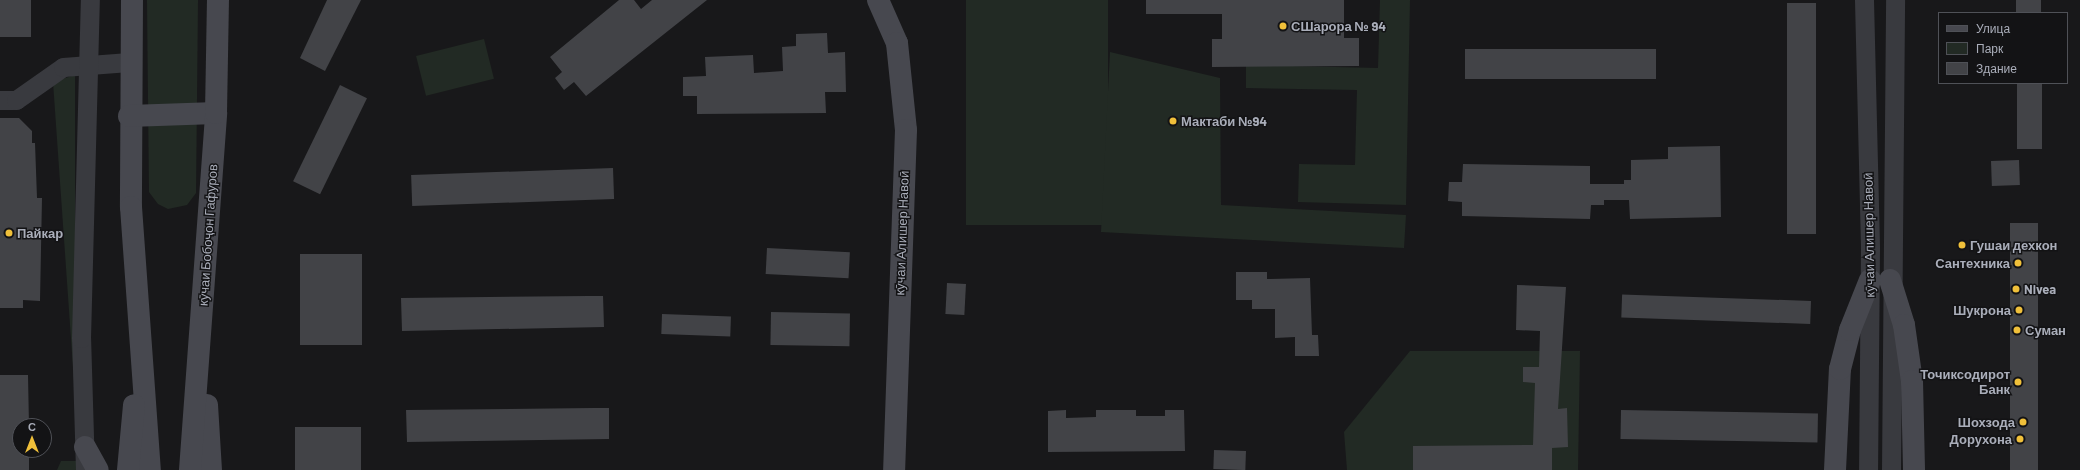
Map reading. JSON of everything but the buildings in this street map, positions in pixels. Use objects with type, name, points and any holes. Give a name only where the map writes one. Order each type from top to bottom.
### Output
[{"type":"main road","points":[[132,0],[129,62],[130,116],[140,359],[150,470]]},
{"type":"main road","name":"кӯчаи Бобоҷон Гафуров","points":[[190,470],[202,333],[216,113],[218,0]]},
{"type":"main road","name":"кӯчаи Алишер Навоӣ","points":[[878,0],[897,43],[906,130],[894,470]]},
{"type":"main road","points":[[130,116],[216,113]]},
{"type":"main road","points":[[1835,470],[1840,369],[1850,330],[1880,280]]},
{"type":"main road","points":[[1880,280],[1904,325],[1912,381],[1914,470]]},
{"type":"main road","points":[[202,333],[211,470]]},
{"type":"main road","points":[[128,470],[140,359]]},
{"type":"main road","points":[[85,447],[98,470]]},
{"type":"street","points":[[85,470],[81,338],[90,62],[90,0]]},
{"type":"street","points":[[1864,4],[1895,5]]},
{"type":"street","name":"кӯчаи Алишер Навоӣ","points":[[1864,4],[1891,470]]},
{"type":"street","name":"кӯчаи Алишер Навоӣ","points":[[1868,470],[1895,5]]},
{"type":"street","points":[[0,100],[16,100],[64,67],[90,62],[129,62]]},
{"type":"green space","points":[[147,0],[198,0],[196,193],[187,205],[168,209],[158,204],[149,192]]},
{"type":"green space","points":[[966,0],[1108,0],[1108,225],[966,225]]},
{"type":"green space","points":[[1380,0],[1410,0],[1406,205],[1298,202],[1299,164],[1355,165],[1357,90],[1246,88],[1246,65],[1378,68]]},
{"type":"green space","points":[[484,39],[494,79],[426,96],[416,56]]},
{"type":"green space","points":[[1110,52],[1220,78],[1221,205],[1406,215],[1404,248],[1101,232]]},
{"type":"green space","points":[[75,75],[75,396],[53,82]]},
{"type":"green space","points":[[1410,351],[1580,351],[1578,470],[1347,470],[1344,432]]},
{"type":"green space","points":[[61,461],[77,461],[77,470],[57,470]]},
{"type":"place","name":"СШарора № 94","points":[[1283,26]]},
{"type":"place","name":"Мактаби №94","points":[[1173,121]]},
{"type":"place","name":"Пайкар","points":[[9,233]]},
{"type":"place","name":"Гушаи дехкон","points":[[1962,245]]},
{"type":"place","name":"Сантехника","points":[[2018,263]]},
{"type":"place","name":"Nivea","points":[[2016,289]]},
{"type":"place","name":"Шукрона","points":[[2019,310]]},
{"type":"place","name":"Суман","points":[[2017,330]]},
{"type":"place","name":"Точиксодирот Банк","points":[[2018,382]]},
{"type":"place","name":"Шохзода","points":[[2023,422]]},
{"type":"place","name":"Дорухона","points":[[2020,439]]}]
